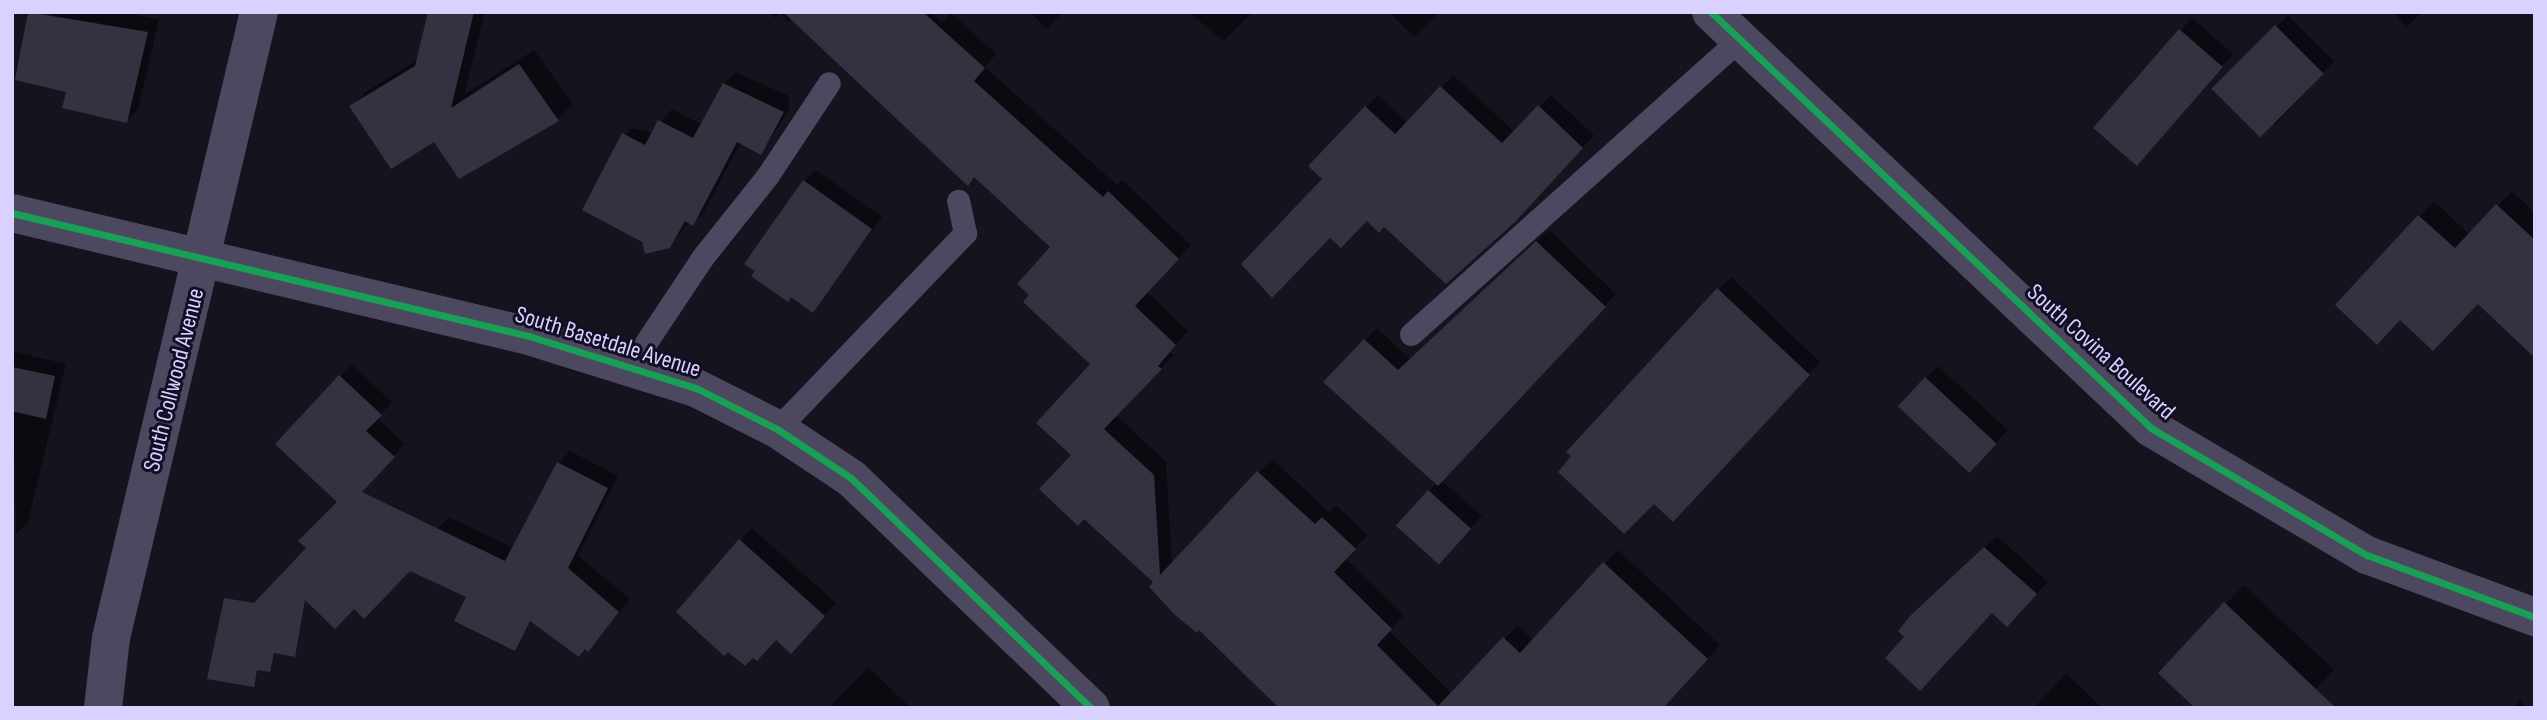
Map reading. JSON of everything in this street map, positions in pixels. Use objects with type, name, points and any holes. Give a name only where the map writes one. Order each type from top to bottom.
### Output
[{"type":"street","name":"South Collwood Avenue","points":[[103,708],[111,638],[204,260],[259,12]]},
{"type":"street","name":"South Covina Boulevard","points":[[1711,12],[2151,428],[2367,555],[2535,617]]},
{"type":"street","name":"South Basetdale Avenue","points":[[12,213],[529,336],[631,365],[696,388],[777,429],[852,478],[1091,708]]},
{"type":"lane","points":[[1411,334],[1740,40]]},
{"type":"lane","points":[[631,365],[702,258],[768,175],[829,83]]},
{"type":"lane","points":[[777,429],[965,233],[958,201]]},
{"type":"building","points":[[28,12],[148,32],[127,123],[62,108],[66,92],[15,80]]},
{"type":"building","points":[[428,12],[474,12],[451,108],[519,64],[559,121],[459,179],[434,142],[391,169],[349,106],[415,66]]},
{"type":"building","points":[[783,12],[923,12],[985,68],[974,81],[1103,197],[1108,191],[1179,259],[1135,306],[1176,345],[1158,366],[1162,369],[1104,429],[1154,475],[1160,575],[1257,471],[1315,524],[1322,517],[1356,549],[1334,572],[1392,629],[1377,645],[1438,706],[1503,637],[1520,653],[1603,562],[1708,659],[1663,708],[1279,708],[1199,630],[1197,633],[1175,615],[1149,587],[1153,582],[1084,519],[1078,526],[1039,489],[1071,455],[1036,423],[1090,364],[1023,302],[1029,295],[1017,284],[1050,247],[974,177],[968,186]]},
{"type":"building","points":[[2275,25],[2324,74],[2260,137],[2211,89]]},
{"type":"building","points":[[2179,29],[2223,67],[2137,166],[2093,128]]},
{"type":"building","points":[[723,83],[784,112],[761,155],[737,142],[693,226],[685,221],[670,248],[645,254],[642,242],[582,210],[622,133],[645,145],[658,120],[693,138]]},
{"type":"building","points":[[1440,86],[1502,143],[1538,105],[1583,148],[1515,222],[1446,284],[1384,227],[1379,233],[1367,221],[1341,248],[1330,238],[1272,298],[1241,264],[1322,179],[1308,166],[1365,106],[1395,134]]},
{"type":"building","points":[[803,180],[872,229],[813,313],[791,297],[788,302],[751,276],[755,271],[744,264]]},
{"type":"building","points":[[2496,204],[2535,240],[2535,358],[2478,304],[2433,351],[2400,320],[2377,345],[2335,305],[2418,215],[2455,248]]},
{"type":"building","points":[[1536,241],[1606,307],[1438,486],[1323,382],[1364,339],[1398,370]]},
{"type":"building","points":[[1717,288],[1810,375],[1673,522],[1654,504],[1624,534],[1558,472],[1571,456],[1566,452]]},
{"type":"building","points":[[12,367],[55,376],[46,419],[12,411]]},
{"type":"building","points":[[339,375],[382,415],[366,431],[395,457],[362,492],[505,561],[557,462],[608,488],[568,568],[619,612],[588,652],[585,649],[579,657],[530,621],[515,651],[454,621],[466,597],[410,571],[364,619],[354,609],[335,629],[305,600],[295,657],[274,653],[270,672],[257,670],[254,687],[207,679],[224,598],[254,603],[306,548],[298,541],[337,502],[275,444]]},
{"type":"building","points":[[1925,377],[1997,444],[1969,473],[1898,406]]},
{"type":"building","points":[[1428,490],[1471,529],[1439,564],[1396,526]]},
{"type":"building","points":[[739,539],[825,616],[791,654],[776,640],[757,661],[753,658],[745,666],[728,652],[724,656],[676,612]]},
{"type":"building","points":[[1984,547],[2037,594],[2007,627],[1992,613],[1920,691],[1885,658],[1904,637],[1898,631],[1910,616]]},
{"type":"building","points":[[2224,602],[2336,708],[2195,708],[2158,673]]},
{"type":"cycle path","points":[[1711,12],[2151,428],[2367,555],[2535,617]]},
{"type":"cycle path","points":[[12,213],[529,336],[696,388],[777,429],[851,478],[1091,708]]}]
